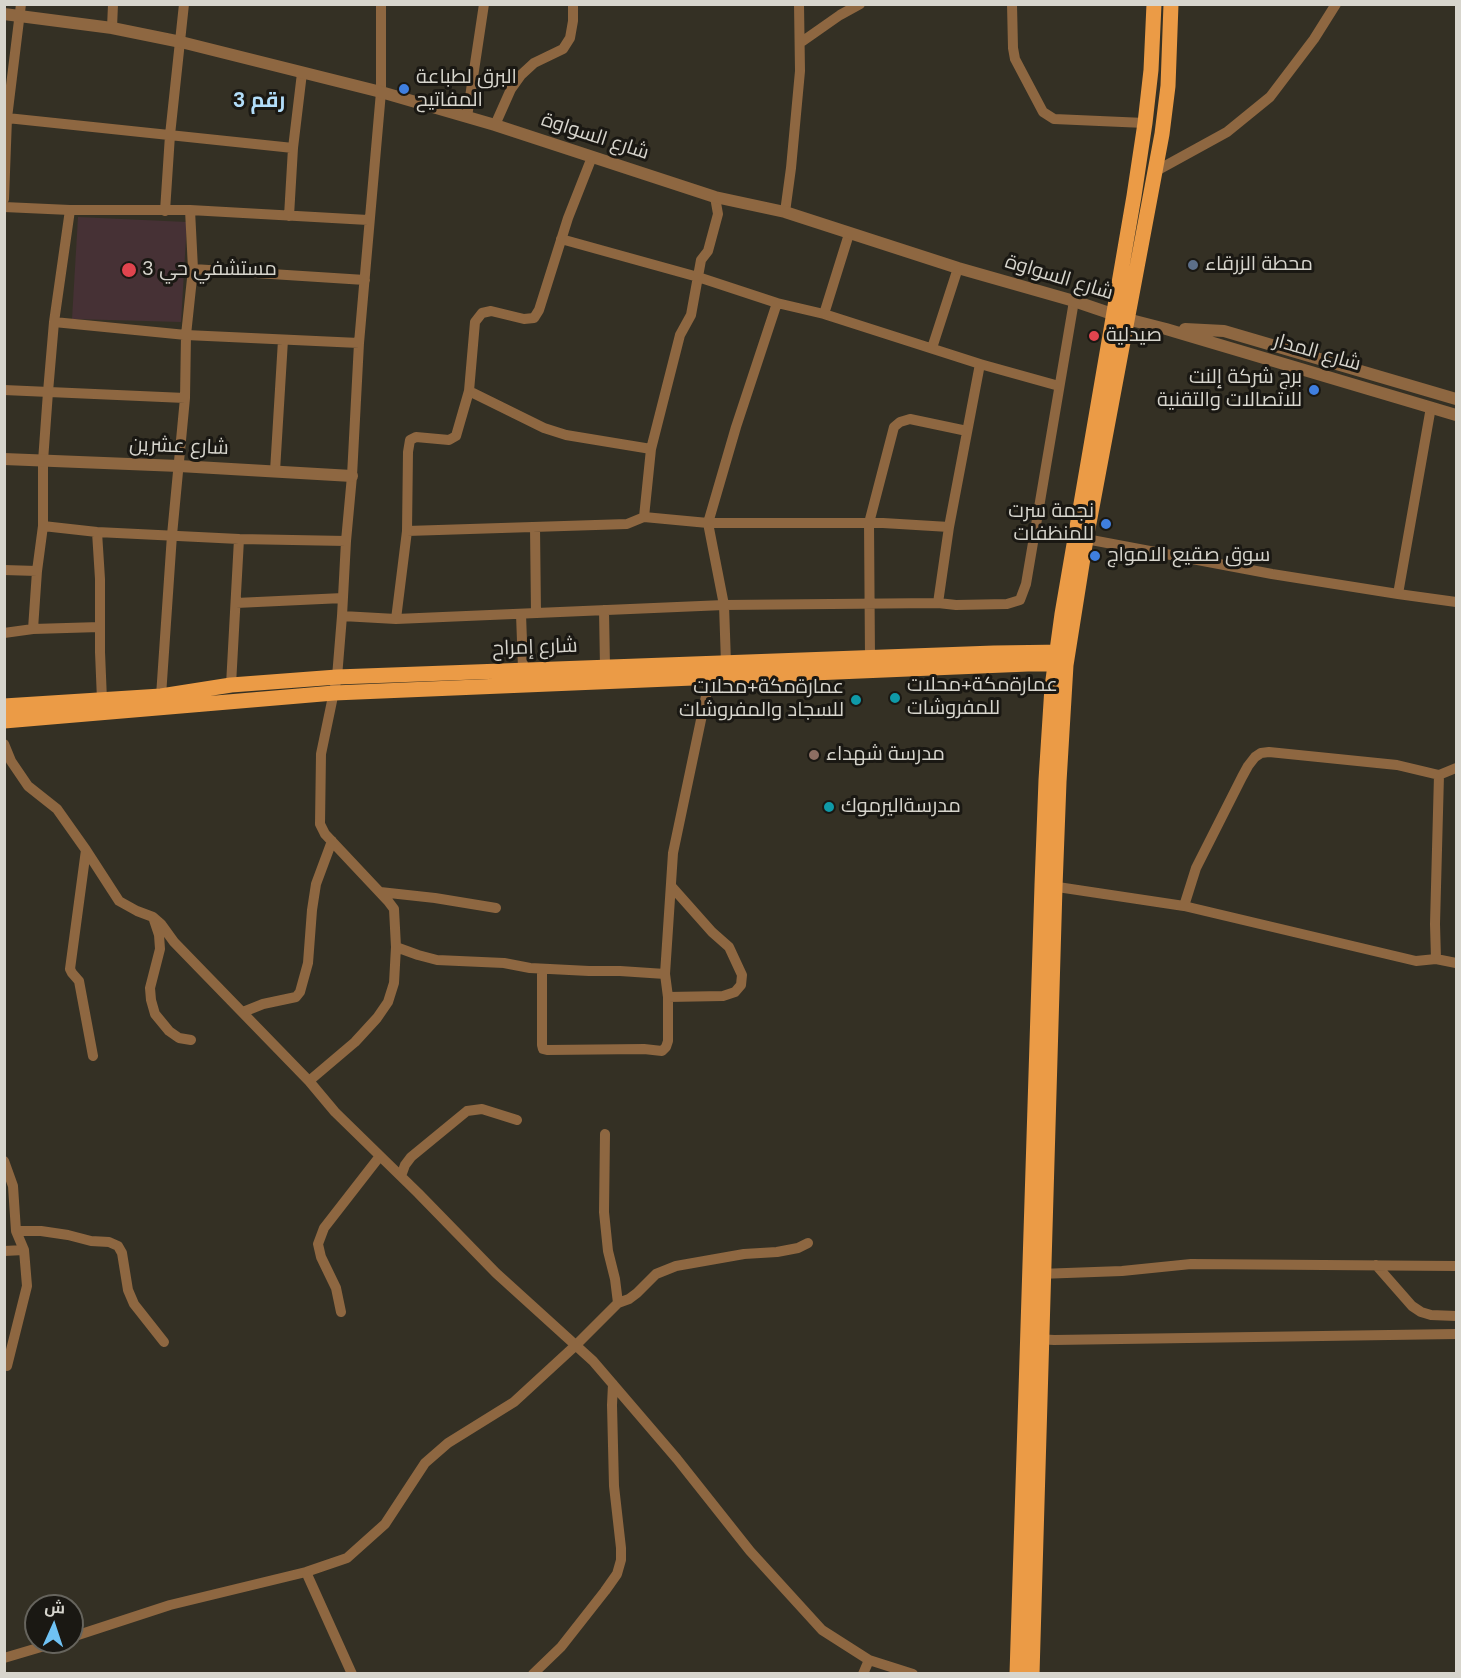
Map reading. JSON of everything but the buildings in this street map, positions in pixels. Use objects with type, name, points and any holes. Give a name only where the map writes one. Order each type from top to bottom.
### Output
[{"type":"main road","points":[[1061,658],[1086,539],[1120,317],[1151,70],[1154,4]]},
{"type":"main road","points":[[1017,1674],[1034,1338],[1048,886],[1046,780],[1061,658],[1120,317],[1156,171],[1168,86],[1171,4]]},
{"type":"main road","name":"شارع إمراح","points":[[4,706],[161,696],[231,685],[337,677],[870,658],[1061,658]]},
{"type":"main road","name":"شارع إمراح","points":[[4,721],[334,693],[710,677],[1061,658]]},
{"type":"main road","points":[[1032,1674],[1034,1338]]},
{"type":"street","points":[[112,28],[113,4]]},
{"type":"street","points":[[165,211],[170,135],[184,4]]},
{"type":"street","points":[[309,1081],[355,1042],[377,1018],[388,1002],[394,983],[396,947],[393,909],[325,834],[320,824],[321,754],[337,677],[368,220],[381,92],[381,4]]},
{"type":"street","points":[[467,117],[484,4]]},
{"type":"street","points":[[495,125],[511,89],[522,75],[534,63],[563,50],[570,38],[573,4]]},
{"type":"street","points":[[785,212],[800,71],[799,4]]},
{"type":"street","points":[[800,43],[860,4]]},
{"type":"street","points":[[1012,4],[1015,59],[1042,112],[1054,119],[1145,123]]},
{"type":"street","points":[[1156,171],[1227,132],[1270,97],[1314,39],[1336,4]]},
{"type":"street","points":[[4,199],[7,118],[21,10]]},
{"type":"street","name":"شارع السواوة","points":[[4,14],[21,10],[181,42],[381,92],[495,125],[715,197],[785,212],[958,268],[1166,329]]},
{"type":"street","points":[[289,216],[293,148],[303,73]]},
{"type":"street","points":[[7,118],[293,148]]},
{"type":"street","points":[[396,619],[408,531],[410,440],[416,437],[449,440],[456,436],[469,391],[475,322],[482,313],[491,311],[524,319],[534,318],[539,310],[561,239],[592,157]]},
{"type":"street","points":[[644,517],[651,450],[680,335],[691,315],[701,260],[708,251],[718,214],[715,197]]},
{"type":"street","points":[[4,207],[70,210],[190,210],[368,220]]},
{"type":"street","points":[[33,629],[43,526],[43,461],[54,322],[70,210]]},
{"type":"street","points":[[161,696],[172,535],[185,398],[186,335],[193,269],[190,210]]},
{"type":"street","points":[[824,314],[849,234]]},
{"type":"street","points":[[561,239],[698,277],[777,303],[824,314],[980,364],[1059,386]]},
{"type":"street","points":[[932,348],[958,268]]},
{"type":"street","points":[[193,269],[365,280]]},
{"type":"street","points":[[342,616],[396,619],[724,605],[938,603],[956,605],[1007,604],[1020,600],[1026,584],[1074,301]]},
{"type":"street","points":[[726,663],[724,605],[708,523],[736,427],[777,303]]},
{"type":"street","points":[[54,322],[186,335],[359,343]]},
{"type":"street","points":[[1166,329],[1224,331],[1456,399]]},
{"type":"street","name":"شارع المدار","points":[[1166,329],[1456,415]]},
{"type":"street","points":[[275,471],[283,340]]},
{"type":"street","points":[[938,603],[949,527],[980,364]]},
{"type":"street","points":[[4,390],[185,398]]},
{"type":"street","points":[[469,391],[544,428],[566,435],[651,450]]},
{"type":"street","points":[[1398,594],[1431,407]]},
{"type":"street","points":[[870,658],[869,523],[894,427],[910,419],[967,431]]},
{"type":"street","name":"شارع عشرين","points":[[4,459],[352,476]]},
{"type":"street","points":[[408,531],[627,524],[644,517],[708,523],[869,523],[949,527]]},
{"type":"street","points":[[43,526],[97,532],[239,539],[346,541]]},
{"type":"street","points":[[535,527],[536,613]]},
{"type":"street","points":[[97,532],[102,700]]},
{"type":"street","points":[[231,685],[239,539]]},
{"type":"street","points":[[1086,539],[1272,574],[1456,602]]},
{"type":"street","points":[[4,570],[38,571]]},
{"type":"street","points":[[236,603],[343,598]]},
{"type":"street","points":[[604,610],[605,667]]},
{"type":"street","points":[[521,614],[523,669]]},
{"type":"street","points":[[4,633],[33,629],[100,627]]},
{"type":"street","points":[[542,969],[543,1048],[547,1050],[644,1049],[662,1051],[666,1047],[668,997],[665,974],[672,887],[671,871],[678,825],[710,677]]},
{"type":"street","points":[[4,744],[11,761],[28,786],[57,809],[119,901],[153,917],[161,924],[174,942],[309,1081],[335,1112],[496,1272],[593,1361],[677,1459],[750,1551],[822,1630],[869,1660],[913,1674]]},
{"type":"street","points":[[1184,906],[1196,868],[1242,777],[1255,757],[1262,753],[1397,765],[1439,775],[1456,768]]},
{"type":"street","points":[[1437,959],[1435,924],[1439,775]]},
{"type":"street","points":[[243,1012],[263,1004],[296,997],[300,992],[308,963],[316,884],[332,840]]},
{"type":"street","points":[[86,850],[70,969],[79,981],[93,1056]]},
{"type":"street","points":[[1048,886],[1184,906],[1416,961],[1437,959],[1456,963]]},
{"type":"street","points":[[668,997],[723,996],[735,992],[741,985],[742,975],[729,947],[712,932],[672,887]]},
{"type":"street","points":[[380,892],[496,908]]},
{"type":"street","points":[[153,917],[159,934],[160,950],[150,988],[155,1014],[169,1031],[179,1038],[191,1040]]},
{"type":"street","points":[[396,947],[437,960],[504,963],[542,969],[665,974]]},
{"type":"street","points":[[401,1176],[411,1157],[467,1111],[482,1109],[516,1120]]},
{"type":"street","points":[[605,1134],[604,1212],[608,1251],[618,1303]]},
{"type":"street","points":[[341,1312],[336,1288],[321,1257],[318,1244],[324,1228],[380,1156]]},
{"type":"street","points":[[4,1161],[15,1200],[16,1231],[24,1250],[27,1286],[7,1366]]},
{"type":"street","points":[[16,1231],[41,1231],[109,1242],[118,1246],[122,1253],[128,1290],[134,1304],[164,1342]]},
{"type":"street","points":[[84,1633],[170,1605],[306,1572],[347,1558],[385,1524],[425,1463],[448,1443],[514,1402],[618,1303],[637,1293],[656,1274],[676,1266],[744,1254],[777,1252],[798,1248],[808,1243]]},
{"type":"street","points":[[4,1251],[24,1250]]},
{"type":"street","points":[[1036,1274],[1122,1271],[1191,1264],[1456,1266]]},
{"type":"street","points":[[1376,1265],[1412,1306],[1421,1312],[1431,1315],[1456,1316]]},
{"type":"street","points":[[1034,1338],[1456,1334]]},
{"type":"street","points":[[533,1674],[561,1647],[605,1591],[617,1574],[621,1560],[614,1486],[613,1384]]},
{"type":"street","points":[[306,1572],[352,1674]]},
{"type":"street","points":[[4,1658],[24,1652]]},
{"type":"street","points":[[863,1674],[869,1660]]},
{"type":"shaded area","name":"مستشفي حي 3","points":[[78,217],[187,222],[181,322],[72,319]]},
{"type":"place","name":"البرق لطباعة المفاتيح","points":[[404,89]]},
{"type":"place","name":"محطة الزرقاء","points":[[1193,265]]},
{"type":"place","name":"مستشفي حي 3","points":[[129,270]]},
{"type":"place","name":"صيدلية","points":[[1094,336]]},
{"type":"place","name":"برج شركة إلنت للاتصالات والتقنية","points":[[1314,390]]},
{"type":"place","name":"نجمة سرت للمنظفات","points":[[1106,524]]},
{"type":"place","name":"سوق صقيع الامواج","points":[[1095,556]]},
{"type":"place","name":"عمارةمكة+محلات للمفروشات","points":[[895,698]]},
{"type":"place","name":"عمارةمكة+محلات للسجاد والمفروشات","points":[[856,700]]},
{"type":"place","name":"مدرسة شهداء","points":[[814,755]]},
{"type":"place","name":"مدرسةاليرموك","points":[[829,807]]},
{"type":"district","name":"رقم 3","points":[[259,101]]}]
